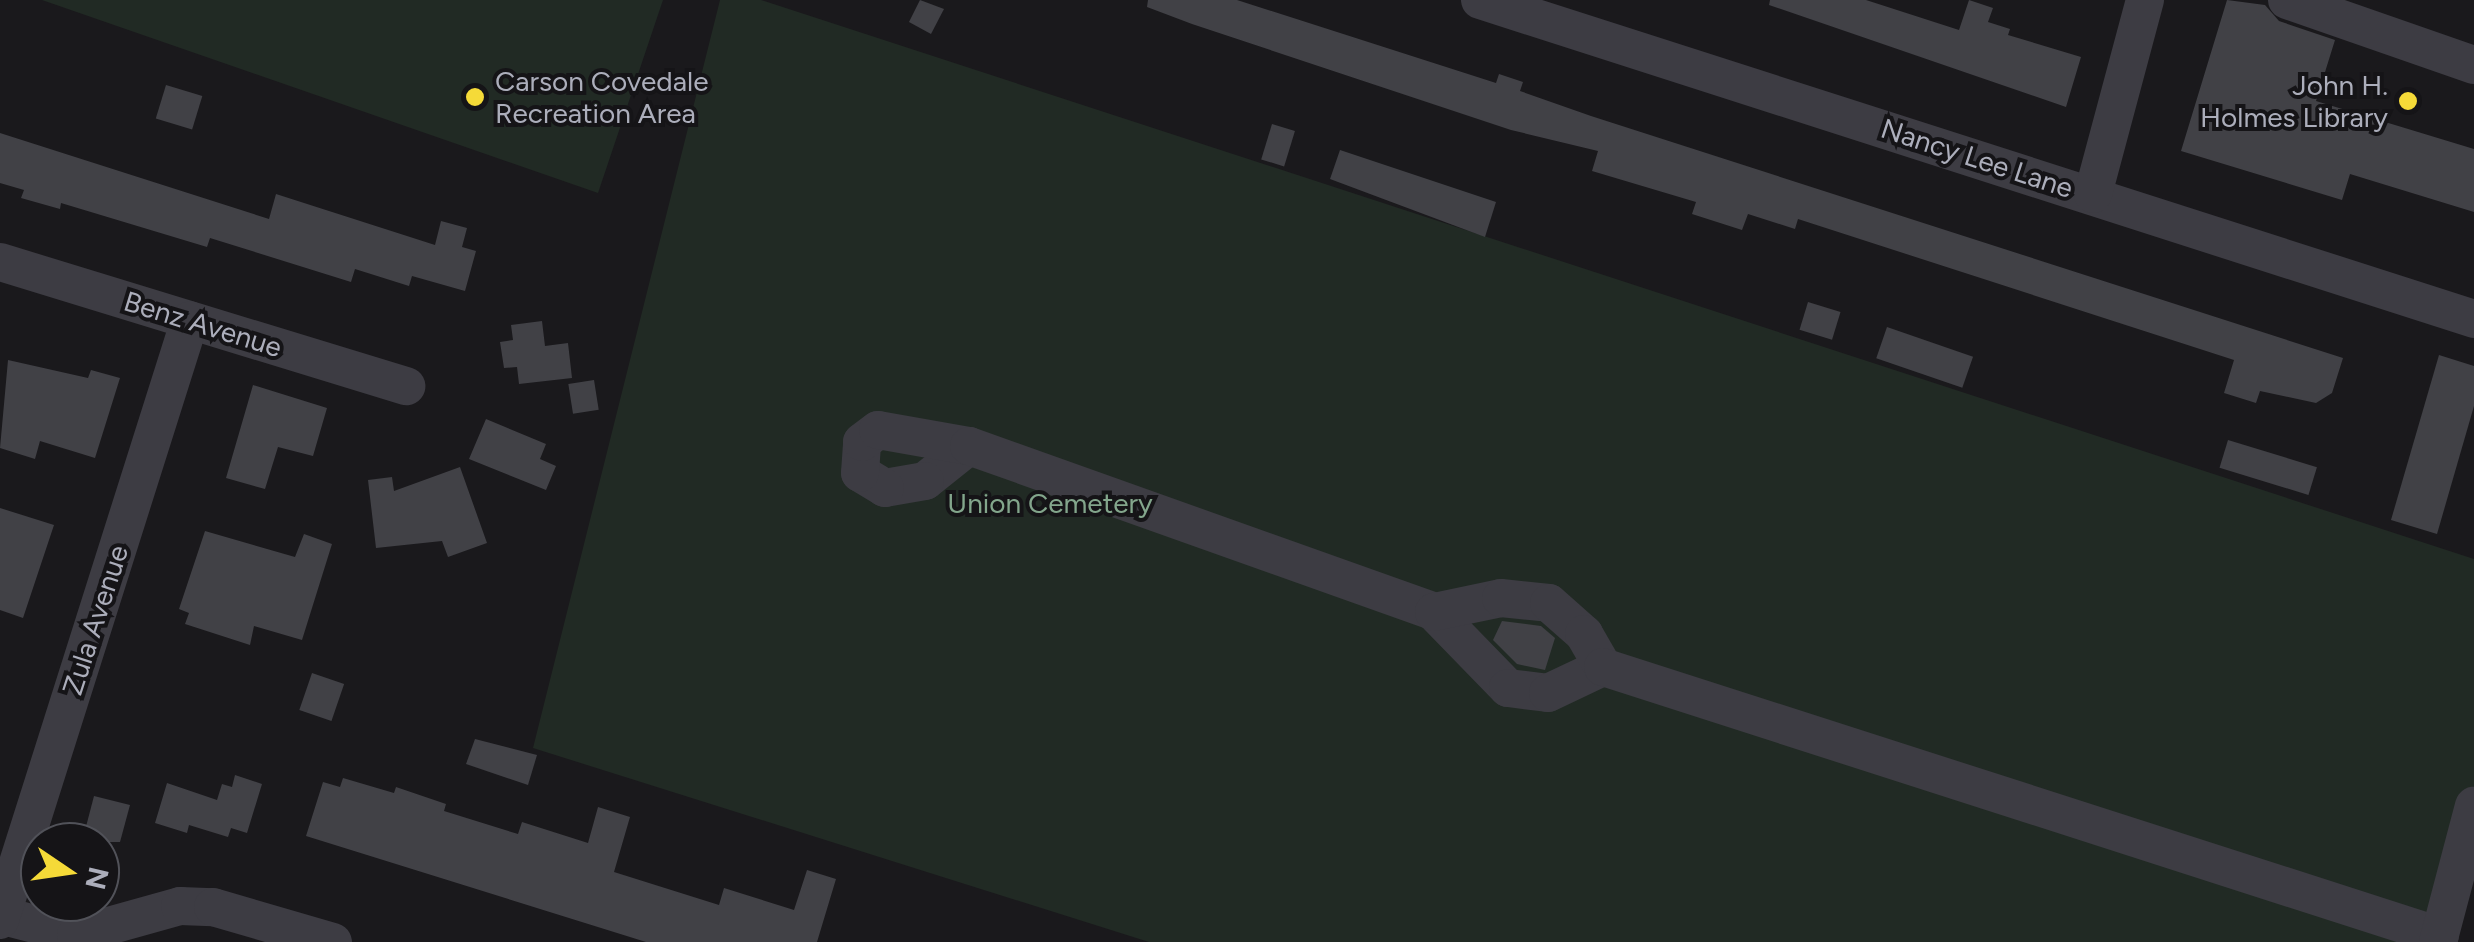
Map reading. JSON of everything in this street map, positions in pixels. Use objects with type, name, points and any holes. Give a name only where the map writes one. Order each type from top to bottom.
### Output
[{"type":"street","name":"Nancy Lee Lane","points":[[1480,0],[2474,318]]},
{"type":"street","points":[[2093,194],[2144,0]]},
{"type":"street","points":[[2288,0],[2474,66]]},
{"type":"street","name":"Benz Avenue","points":[[0,262],[406,386]]},
{"type":"street","name":"Zula Avenue","points":[[1,917],[190,320]]},
{"type":"street","points":[[968,446],[1434,612],[1508,688],[1548,693],[1603,667]]},
{"type":"street","points":[[1434,612],[1502,598],[1549,603],[1584,634],[1603,667],[2439,939],[2474,806]]},
{"type":"street","points":[[1,917],[76,935],[180,906],[213,907],[333,942]]},
{"type":"green space","name":"Carson Covedale Recreation Area","points":[[42,0],[663,0],[598,193]]},
{"type":"green space","name":"Union Cemetery","points":[[720,0],[761,0],[2474,559],[2474,806],[2438,942],[1149,942],[533,748]]},
{"type":"building","points":[[920,0],[944,9],[931,34],[909,22]]},
{"type":"building","points":[[1148,0],[1237,0],[1496,83],[1499,74],[1523,82],[1520,91],[1591,116],[2343,358],[2332,393],[2316,403],[2260,391],[2256,403],[2224,393],[2234,360],[1798,219],[1795,229],[1748,214],[1742,230],[1692,214],[1696,202],[1592,171],[1598,151],[1511,130],[1192,24],[1147,7]]},
{"type":"building","points":[[1770,0],[1866,0],[1959,30],[1969,0],[1993,8],[1988,22],[2010,29],[2008,35],[2081,57],[2066,107],[1769,5]]},
{"type":"building","points":[[2227,0],[2265,5],[2279,21],[2335,40],[2316,101],[2474,149],[2474,212],[2350,174],[2342,200],[2181,151]]},
{"type":"building","points":[[166,85],[202,96],[192,130],[156,118]]},
{"type":"building","points":[[1272,124],[1295,131],[1284,166],[1261,159]]},
{"type":"building","points":[[0,133],[269,219],[276,194],[435,245],[441,221],[467,228],[462,247],[476,251],[465,291],[412,276],[409,286],[355,269],[351,282],[210,238],[207,247],[61,203],[60,209],[21,198],[24,190],[0,183]]},
{"type":"building","points":[[1340,150],[1496,202],[1485,237],[1330,179]]},
{"type":"building","points":[[1808,302],[1841,312],[1832,340],[1800,330]]},
{"type":"building","points":[[542,321],[545,346],[568,343],[572,378],[519,384],[517,367],[504,368],[500,342],[513,340],[511,325]]},
{"type":"building","points":[[1887,327],[1973,357],[1962,388],[1876,358]]},
{"type":"building","points":[[2439,355],[2474,366],[2474,406],[2437,534],[2391,520]]},
{"type":"building","points":[[8,360],[88,378],[91,370],[120,378],[95,458],[40,441],[35,459],[0,448]]},
{"type":"building","points":[[594,380],[599,410],[573,414],[568,384]]},
{"type":"building","points":[[253,385],[327,408],[313,456],[278,447],[265,489],[226,478]]},
{"type":"building","points":[[486,419],[546,444],[540,459],[556,466],[546,490],[469,459]]},
{"type":"building","points":[[2228,440],[2317,467],[2308,495],[2220,468]]},
{"type":"building","points":[[460,467],[487,543],[448,557],[442,541],[376,548],[368,480],[392,477],[394,491]]},
{"type":"building","points":[[0,508],[54,525],[23,618],[0,610]]},
{"type":"building","points":[[205,531],[295,557],[304,534],[332,544],[302,640],[254,626],[250,645],[185,624],[189,613],[179,609]]},
{"type":"building","points":[[1502,621],[1541,626],[1555,638],[1545,670],[1517,664],[1493,640]]},
{"type":"building","points":[[312,673],[344,684],[331,721],[299,710]]},
{"type":"building","points":[[475,739],[537,755],[528,785],[466,764]]},
{"type":"building","points":[[235,775],[262,784],[247,833],[231,828],[228,837],[189,825],[187,833],[155,823],[167,783],[217,800],[222,784],[232,787]]},
{"type":"building","points":[[343,778],[394,793],[396,787],[446,804],[444,811],[518,834],[522,822],[588,843],[598,807],[630,817],[614,872],[719,905],[724,888],[794,910],[807,870],[836,879],[817,942],[646,942],[306,836],[323,782],[340,787]]},
{"type":"building","points":[[94,796],[130,805],[120,842],[120,822],[87,822]]},
{"type":"place","name":"Carson Covedale Recreation Area","points":[[475,97]]},
{"type":"place","name":"John H. Holmes Library","points":[[2408,101]]}]
